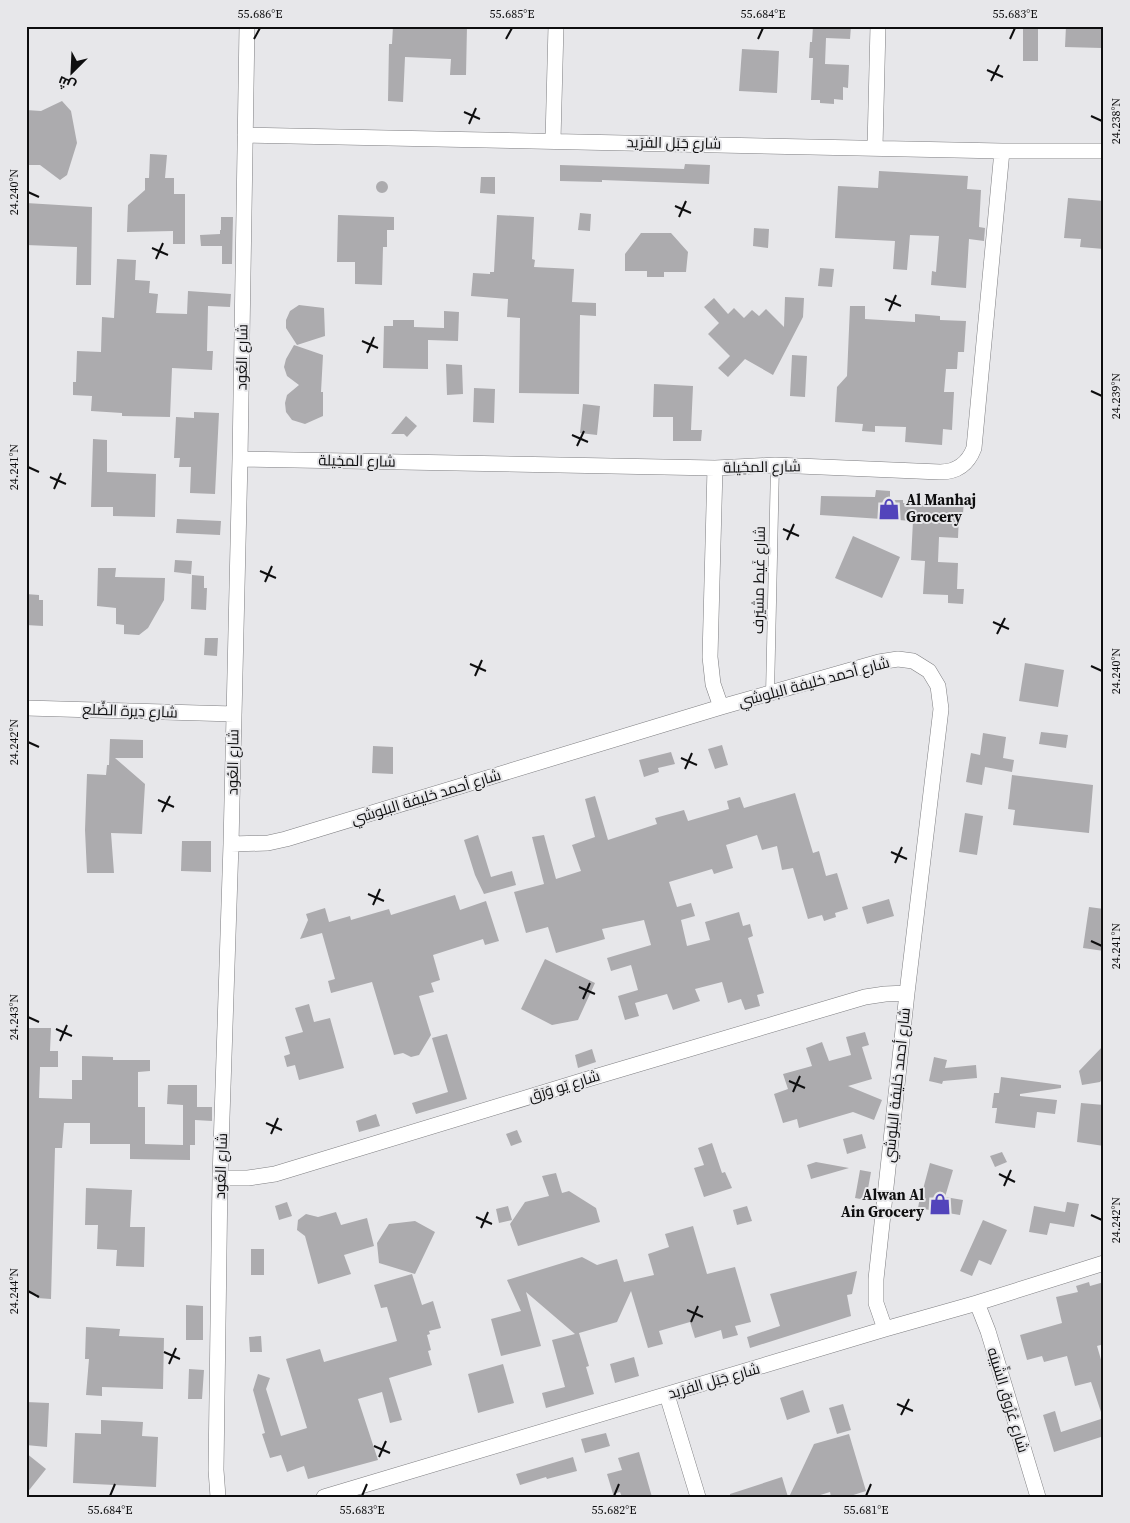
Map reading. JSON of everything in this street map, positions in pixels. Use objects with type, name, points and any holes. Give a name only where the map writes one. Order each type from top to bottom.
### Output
[{"type":"street","name":"شارع العُود","points":[[218,1497],[216,1470],[220,1178],[231,844],[247,26]]},
{"type":"street","points":[[553,140],[556,26]]},
{"type":"street","points":[[875,147],[878,26]]},
{"type":"street","name":"شارع جَبَل الفرَيد","points":[[245,135],[553,140],[1002,151],[1104,151]]},
{"type":"street","name":"شارع المخِيلة","points":[[240,459],[715,468],[775,465],[949,472],[958,469],[971,456],[975,439],[1002,151]]},
{"type":"street","points":[[715,468],[710,657],[713,684],[721,707]]},
{"type":"street","name":"شارع أحمد خليفة البلوشي","points":[[231,844],[268,843],[286,839],[866,665],[898,659],[913,661],[929,671],[938,686],[941,709],[907,993],[876,1280],[876,1303],[885,1329]]},
{"type":"street","name":"شارع دِيرة الضِّلع","points":[[26,708],[234,714]]},
{"type":"street","name":"شارع يَو وَرَق","points":[[220,1178],[248,1178],[275,1174],[865,997],[907,993]]},
{"type":"street","name":"شارع جَبَل الفرَيد","points":[[324,1497],[359,1492],[667,1394],[977,1303],[1104,1263]]},
{"type":"street","name":"شارع عُرُوق الشِّيبَه","points":[[977,1303],[1038,1497]]},
{"type":"street","points":[[667,1394],[698,1497]]},
{"type":"lane","name":"شارع غَيط مشيَرف","points":[[770,694],[775,465]]},
{"type":"building","points":[[393,26],[467,26],[466,75],[450,75],[451,59],[405,57],[403,102],[388,101],[389,44],[392,44]]},
{"type":"building","points":[[813,26],[851,26],[850,39],[826,38],[825,64],[849,65],[848,88],[843,87],[843,100],[834,99],[834,104],[820,103],[820,100],[811,100],[813,58],[809,58]]},
{"type":"building","points":[[1066,26],[1103,26],[1102,48],[1065,47]]},
{"type":"building","points":[[1023,28],[1038,28],[1038,61],[1023,61]]},
{"type":"building","points":[[742,49],[779,51],[777,93],[739,91]]},
{"type":"building","points":[[62,101],[71,111],[77,143],[67,175],[60,180],[40,165],[26,165],[26,110],[41,111]]},
{"type":"building","points":[[150,154],[167,155],[165,178],[174,178],[174,194],[185,194],[185,244],[173,244],[173,231],[127,232],[128,205],[145,190],[145,178],[149,178]]},
{"type":"building","points":[[685,164],[710,165],[709,184],[602,180],[602,182],[560,181],[560,165],[684,169]]},
{"type":"building","points":[[879,171],[968,176],[967,189],[981,190],[979,227],[985,228],[984,241],[969,239],[966,288],[931,285],[932,271],[936,272],[939,236],[910,235],[907,270],[893,269],[895,241],[835,238],[838,186],[878,188]]},
{"type":"building","points":[[481,177],[495,177],[495,194],[480,193]]},
{"type":"building","points":[[380,181],[384,181],[388,187],[384,193],[380,193],[376,189],[376,185]]},
{"type":"building","points":[[1068,198],[1104,201],[1104,249],[1080,247],[1081,239],[1064,238]]},
{"type":"building","points":[[26,203],[92,207],[91,285],[76,285],[77,247],[26,245]]},
{"type":"building","points":[[580,213],[591,214],[590,231],[578,230]]},
{"type":"building","points":[[338,215],[394,217],[394,230],[387,230],[387,247],[383,247],[382,285],[355,284],[355,262],[337,262]]},
{"type":"building","points":[[497,215],[534,217],[532,259],[535,260],[534,267],[574,269],[572,302],[596,303],[596,316],[580,315],[579,394],[519,393],[520,318],[507,317],[508,299],[471,296],[473,273],[490,274],[490,272],[494,272]]},
{"type":"building","points":[[221,217],[233,217],[232,264],[222,264],[222,246],[201,246],[200,235],[220,234]]},
{"type":"building","points":[[754,228],[769,229],[768,248],[753,246]]},
{"type":"building","points":[[641,233],[671,233],[688,252],[686,272],[664,272],[664,277],[647,277],[647,271],[625,271],[625,254]]},
{"type":"building","points":[[117,259],[136,260],[135,280],[150,281],[149,293],[158,294],[156,313],[187,314],[188,291],[231,294],[230,307],[208,306],[207,351],[213,351],[212,370],[172,368],[170,417],[122,416],[122,413],[91,411],[92,396],[73,395],[73,382],[76,382],[77,351],[101,352],[102,317],[114,318]]},
{"type":"building","points":[[820,268],[834,269],[832,287],[818,286]]},
{"type":"building","points":[[785,297],[804,298],[803,317],[773,375],[745,359],[728,377],[718,368],[730,356],[708,334],[719,323],[704,307],[714,298],[728,314],[734,308],[744,318],[752,310],[759,316],[766,309],[784,327]]},
{"type":"building","points":[[299,305],[324,308],[325,336],[297,345],[286,328],[286,320],[290,311]]},
{"type":"building","points":[[850,306],[865,306],[865,319],[915,322],[915,314],[940,316],[940,320],[966,321],[964,352],[958,352],[957,369],[946,369],[944,392],[954,392],[952,430],[943,429],[942,445],[905,442],[906,427],[875,426],[875,432],[862,431],[863,424],[835,422],[837,387],[847,376]]},
{"type":"building","points":[[444,311],[459,312],[458,341],[428,340],[428,369],[383,368],[384,326],[393,326],[393,320],[414,320],[414,327],[444,328]]},
{"type":"building","points":[[294,345],[323,355],[321,392],[323,392],[323,416],[305,424],[292,420],[286,412],[285,403],[287,395],[299,385],[287,376],[284,367]]},
{"type":"building","points":[[792,355],[807,356],[805,397],[790,396]]},
{"type":"building","points":[[446,364],[462,365],[463,394],[447,395]]},
{"type":"building","points":[[654,384],[693,386],[691,430],[702,430],[701,441],[673,441],[673,417],[653,417]]},
{"type":"building","points":[[474,388],[495,389],[494,423],[473,422]]},
{"type":"building","points":[[583,404],[600,406],[597,435],[580,433]]},
{"type":"building","points":[[194,412],[219,413],[215,494],[190,493],[191,467],[179,467],[180,458],[174,458],[176,417],[194,418]]},
{"type":"building","points":[[406,416],[417,426],[407,437],[404,434],[391,434]]},
{"type":"building","points":[[93,439],[107,440],[107,472],[156,474],[155,517],[113,516],[113,507],[91,507]]},
{"type":"building","points":[[876,490],[890,491],[890,500],[903,500],[903,503],[951,504],[951,500],[964,500],[963,514],[959,514],[958,538],[939,537],[938,562],[958,563],[957,589],[964,589],[963,604],[948,603],[948,595],[923,594],[925,561],[911,560],[913,521],[820,515],[821,496],[875,497]]},
{"type":"building","points":[[177,519],[221,521],[220,535],[176,533]]},
{"type":"building","points":[[853,536],[900,557],[882,598],[835,578]]},
{"type":"building","points":[[175,560],[192,561],[191,574],[174,572]]},
{"type":"building","points":[[98,568],[116,568],[115,577],[165,578],[164,600],[148,628],[139,635],[124,634],[124,625],[116,624],[116,608],[97,606]]},
{"type":"building","points":[[192,575],[204,576],[204,588],[207,588],[206,610],[191,609]]},
{"type":"building","points":[[26,594],[39,595],[39,600],[43,600],[43,626],[26,625]]},
{"type":"building","points":[[205,638],[218,638],[217,656],[204,655]]},
{"type":"building","points":[[1025,663],[1064,670],[1058,707],[1019,701]]},
{"type":"building","points":[[1041,732],[1068,735],[1066,748],[1039,744]]},
{"type":"building","points":[[983,733],[1006,737],[1003,758],[1014,760],[1012,772],[985,767],[982,785],[966,782],[971,753],[980,755]]},
{"type":"building","points":[[110,739],[143,740],[143,758],[115,758],[145,784],[142,834],[111,833],[114,873],[87,873],[85,830],[87,774],[106,775],[107,765],[109,765]]},
{"type":"building","points":[[722,745],[728,765],[715,769],[708,749]]},
{"type":"building","points":[[373,746],[393,747],[393,774],[372,773]]},
{"type":"building","points":[[671,752],[675,764],[658,768],[659,772],[644,777],[639,760]]},
{"type":"building","points":[[1012,775],[1093,785],[1089,833],[1013,825],[1015,810],[1008,809]]},
{"type":"building","points":[[795,793],[813,853],[819,851],[826,876],[837,873],[848,909],[835,913],[836,917],[824,921],[822,915],[808,919],[793,868],[782,870],[777,846],[762,850],[757,835],[726,845],[733,868],[714,874],[712,869],[669,882],[677,907],[691,903],[695,916],[681,920],[687,946],[710,940],[705,922],[739,912],[743,926],[750,924],[753,936],[748,938],[764,993],[757,995],[760,1006],[745,1010],[741,999],[728,1003],[722,982],[695,989],[700,1001],[673,1010],[667,994],[635,1003],[639,1016],[625,1020],[618,996],[638,990],[631,965],[611,971],[607,958],[651,945],[644,920],[602,929],[605,939],[556,953],[548,927],[526,933],[514,892],[544,884],[532,837],[544,835],[556,879],[581,871],[572,845],[595,837],[585,799],[595,796],[608,840],[657,824],[655,818],[684,810],[688,821],[729,809],[727,801],[740,797],[744,808]]},
{"type":"building","points":[[965,813],[983,816],[977,855],[959,852]]},
{"type":"building","points":[[478,835],[491,877],[512,871],[516,885],[484,894],[475,875],[464,840]]},
{"type":"building","points":[[182,841],[211,841],[211,872],[181,871]]},
{"type":"building","points":[[455,895],[460,910],[486,901],[499,941],[485,945],[483,939],[433,955],[440,980],[431,983],[434,992],[419,996],[431,1035],[419,1055],[411,1057],[403,1053],[394,1055],[372,982],[331,993],[328,981],[335,979],[322,933],[300,939],[308,920],[306,914],[325,908],[329,922],[350,916],[351,920],[389,909],[391,915]]},
{"type":"building","points":[[889,899],[894,916],[867,924],[862,907]]},
{"type":"building","points":[[1089,907],[1104,909],[1104,951],[1083,948]]},
{"type":"building","points":[[545,959],[595,983],[578,1020],[552,1025],[521,1009]]},
{"type":"building","points":[[309,1004],[314,1022],[330,1018],[344,1068],[299,1080],[295,1065],[287,1067],[284,1056],[290,1054],[285,1037],[303,1032],[295,1008]]},
{"type":"building","points":[[26,1028],[51,1028],[50,1051],[58,1051],[58,1067],[40,1067],[39,1098],[72,1099],[72,1080],[82,1080],[82,1056],[113,1057],[113,1060],[150,1060],[150,1071],[138,1072],[138,1107],[145,1107],[145,1144],[183,1145],[183,1105],[167,1104],[168,1085],[197,1085],[197,1107],[212,1107],[212,1121],[195,1120],[195,1145],[190,1145],[190,1160],[130,1159],[130,1144],[90,1144],[90,1123],[64,1123],[62,1148],[55,1148],[51,1299],[37,1298],[37,1294],[26,1293]]},
{"type":"building","points":[[865,1032],[869,1045],[862,1047],[872,1079],[848,1086],[882,1100],[874,1120],[853,1112],[799,1128],[797,1119],[783,1123],[774,1094],[788,1089],[783,1074],[812,1066],[806,1048],[822,1042],[829,1061],[851,1055],[846,1037]]},
{"type":"building","points":[[447,1034],[467,1099],[416,1114],[412,1103],[448,1092],[432,1038]]},
{"type":"building","points":[[1104,1045],[1104,1077],[1100,1082],[1082,1085],[1079,1071]]},
{"type":"building","points":[[592,1049],[596,1062],[578,1068],[575,1055]]},
{"type":"building","points":[[934,1057],[947,1060],[945,1068],[976,1065],[977,1078],[943,1081],[942,1084],[929,1081]]},
{"type":"building","points":[[1001,1077],[1061,1085],[1061,1088],[1020,1094],[1020,1096],[1057,1100],[1055,1114],[1037,1112],[1035,1128],[995,1123],[997,1108],[992,1108],[994,1093],[999,1093]]},
{"type":"building","points":[[1081,1103],[1104,1105],[1104,1146],[1077,1142]]},
{"type":"building","points":[[376,1114],[380,1126],[359,1132],[356,1121]]},
{"type":"building","points":[[517,1130],[522,1142],[511,1146],[506,1134]]},
{"type":"building","points":[[862,1134],[866,1148],[847,1154],[843,1139]]},
{"type":"building","points":[[712,1143],[722,1173],[725,1172],[732,1188],[704,1197],[694,1168],[704,1165],[698,1148]]},
{"type":"building","points":[[1002,1152],[1007,1162],[995,1167],[990,1156]]},
{"type":"building","points":[[816,1162],[849,1168],[811,1179],[807,1165]]},
{"type":"building","points":[[930,1163],[953,1170],[945,1197],[963,1200],[960,1215],[918,1208]]},
{"type":"building","points":[[860,1170],[871,1172],[866,1200],[855,1198]]},
{"type":"building","points":[[556,1173],[562,1193],[569,1191],[596,1208],[600,1222],[518,1246],[510,1224],[525,1202],[549,1196],[542,1176]]},
{"type":"building","points":[[86,1188],[132,1190],[130,1227],[145,1227],[144,1267],[116,1266],[117,1250],[97,1249],[98,1225],[85,1225]]},
{"type":"building","points":[[287,1202],[292,1216],[279,1220],[275,1206]]},
{"type":"building","points":[[1067,1202],[1079,1204],[1074,1227],[1050,1223],[1047,1235],[1029,1232],[1034,1206],[1065,1212]]},
{"type":"building","points":[[508,1206],[512,1220],[499,1223],[496,1209]]},
{"type":"building","points":[[747,1206],[752,1221],[737,1225],[733,1210]]},
{"type":"building","points":[[336,1212],[341,1225],[367,1218],[374,1246],[344,1255],[351,1274],[318,1284],[305,1236],[297,1230],[298,1220],[306,1214],[318,1217]]},
{"type":"building","points":[[983,1220],[1007,1230],[991,1265],[979,1260],[972,1276],[960,1271]]},
{"type":"building","points":[[415,1221],[435,1232],[415,1274],[379,1263],[377,1243],[389,1224]]},
{"type":"building","points":[[693,1226],[707,1274],[735,1267],[751,1322],[735,1326],[738,1335],[723,1339],[721,1330],[695,1338],[690,1322],[659,1331],[663,1344],[648,1348],[631,1291],[617,1322],[579,1333],[589,1366],[586,1367],[594,1394],[546,1408],[542,1393],[565,1387],[552,1340],[575,1334],[526,1292],[541,1346],[501,1356],[491,1319],[521,1311],[507,1280],[582,1257],[597,1265],[617,1259],[624,1282],[654,1275],[648,1254],[669,1247],[665,1234]]},
{"type":"building","points":[[251,1249],[264,1249],[264,1275],[251,1275]]},
{"type":"building","points":[[857,1271],[852,1294],[847,1295],[851,1316],[750,1348],[747,1337],[780,1326],[770,1294]]},
{"type":"building","points":[[412,1274],[422,1305],[433,1301],[441,1328],[429,1331],[430,1334],[427,1335],[431,1350],[428,1351],[432,1365],[389,1378],[402,1420],[390,1423],[382,1392],[358,1399],[378,1460],[308,1479],[304,1466],[287,1472],[281,1455],[270,1458],[262,1434],[265,1433],[253,1390],[258,1374],[270,1378],[266,1389],[281,1436],[307,1428],[286,1359],[320,1349],[324,1362],[397,1341],[387,1307],[381,1308],[374,1285]]},
{"type":"building","points":[[1089,1282],[1090,1286],[1104,1282],[1104,1344],[1097,1346],[1104,1370],[1104,1414],[1102,1415],[1091,1382],[1075,1386],[1067,1356],[1044,1362],[1042,1356],[1027,1360],[1020,1335],[1062,1323],[1056,1297],[1078,1292],[1076,1286]]},
{"type":"building","points":[[186,1305],[203,1306],[203,1340],[186,1340]]},
{"type":"building","points":[[86,1327],[120,1329],[119,1336],[164,1338],[163,1389],[102,1387],[102,1396],[86,1395],[89,1359],[85,1359]]},
{"type":"building","points":[[261,1336],[262,1352],[250,1352],[249,1337]]},
{"type":"building","points":[[634,1357],[639,1376],[615,1383],[610,1364]]},
{"type":"building","points":[[503,1364],[514,1403],[478,1413],[468,1374]]},
{"type":"building","points":[[189,1369],[204,1370],[202,1399],[188,1399]]},
{"type":"building","points":[[803,1390],[810,1412],[787,1420],[780,1398]]},
{"type":"building","points":[[26,1402],[49,1403],[47,1447],[26,1445]]},
{"type":"building","points":[[843,1404],[851,1430],[837,1434],[829,1408]]},
{"type":"building","points":[[1055,1411],[1061,1432],[1104,1418],[1104,1436],[1054,1452],[1043,1415]]},
{"type":"building","points":[[101,1420],[143,1422],[142,1436],[158,1437],[156,1487],[73,1483],[75,1433],[101,1434]]},
{"type":"building","points":[[606,1433],[610,1446],[585,1453],[581,1439]]},
{"type":"building","points":[[849,1434],[866,1491],[847,1497],[831,1497],[830,1492],[814,1497],[789,1497],[814,1444]]},
{"type":"building","points":[[639,1452],[652,1497],[622,1497],[620,1492],[613,1494],[607,1474],[622,1470],[618,1458]]},
{"type":"building","points":[[26,1453],[46,1469],[26,1494]]},
{"type":"building","points":[[573,1457],[577,1471],[547,1479],[546,1477],[520,1485],[516,1474]]},
{"type":"building","points":[[782,1477],[788,1497],[730,1497],[730,1494]]},
{"type":"place","name":"Al Manhaj Grocery","points":[[889,509]]},
{"type":"place","name":"Alwan Al Ain Grocery","points":[[940,1204]]}]
